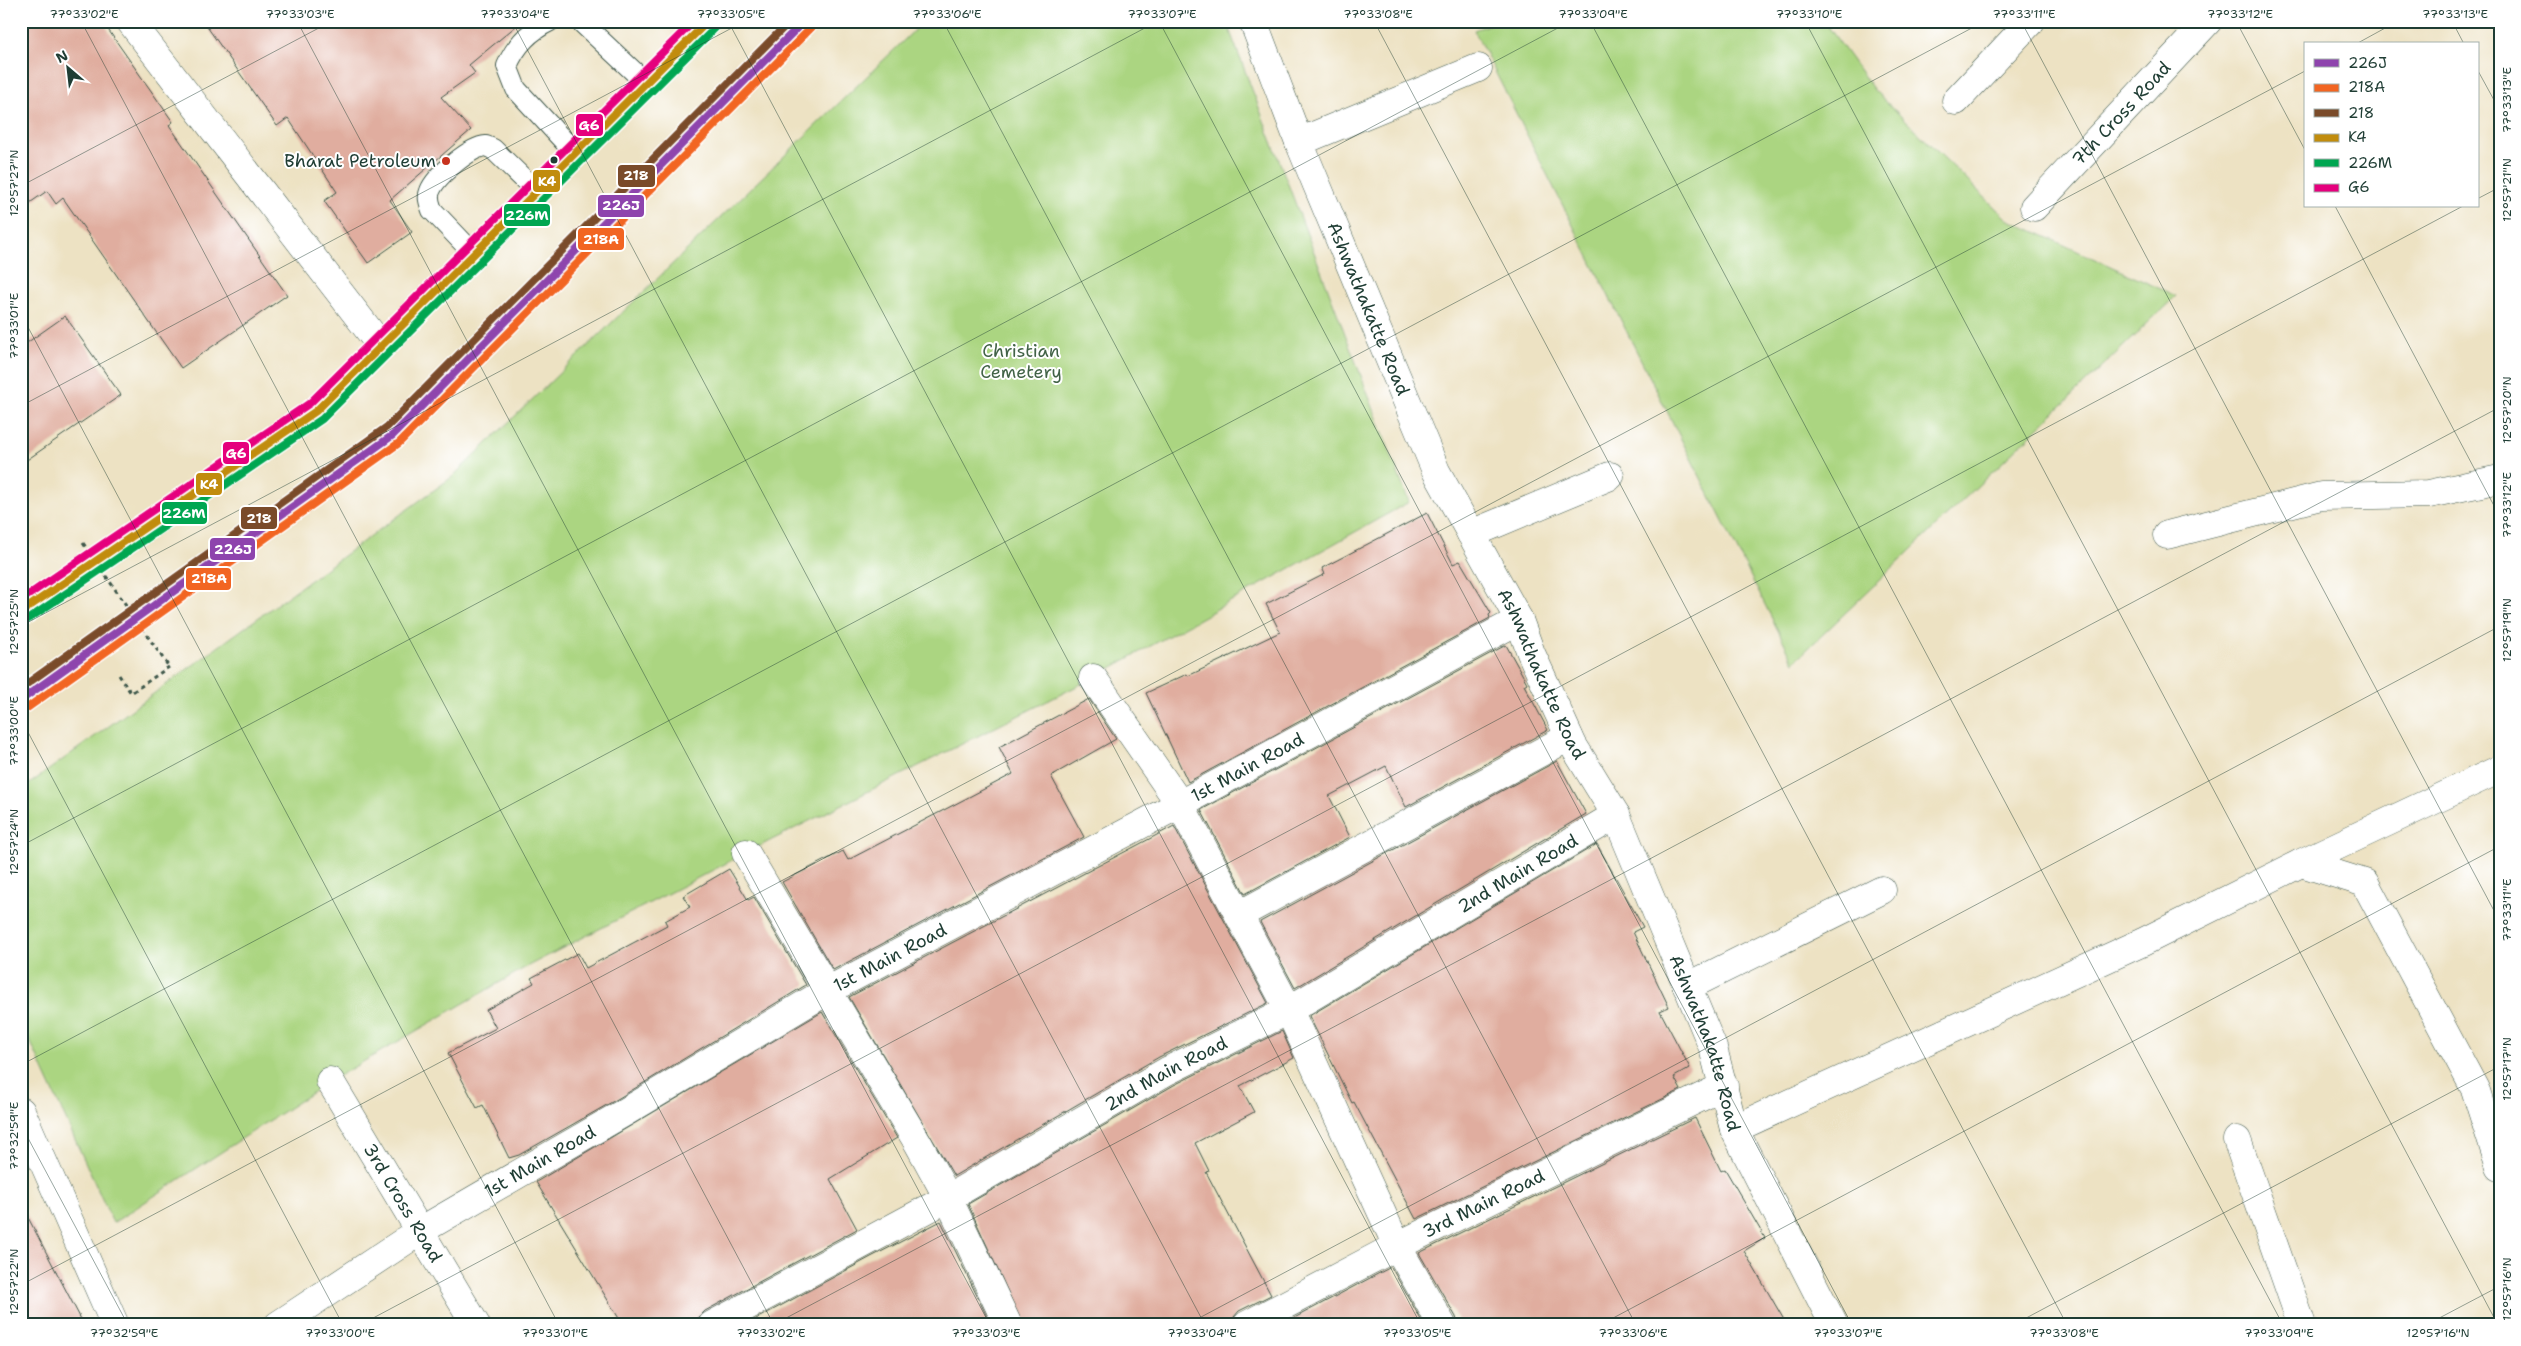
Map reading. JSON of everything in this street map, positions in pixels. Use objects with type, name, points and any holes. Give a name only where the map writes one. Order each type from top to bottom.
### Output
[{"type":"main road","points":[[130,21],[381,346]]},
{"type":"main road","points":[[21,612],[316,411],[708,21]]},
{"type":"main road","points":[[21,700],[393,436],[804,21]]},
{"type":"main road","name":"Ashwathakatte Road","points":[[1252,21],[1299,142],[1436,471],[1519,620],[1569,737],[1616,814],[1713,1048],[1734,1129],[1834,1325]]},
{"type":"main road","points":[[1956,101],[2030,21]]},
{"type":"main road","name":"7th Cross Road","points":[[2034,207],[2208,21]]},
{"type":"main road","points":[[1299,142],[1478,68]]},
{"type":"main road","points":[[1471,534],[1610,476]]},
{"type":"main road","points":[[2167,535],[2321,496],[2429,494],[2500,479]]},
{"type":"main road","name":"1st Main Road","points":[[278,1325],[420,1231],[627,1111],[828,991],[1180,804],[1519,620]]},
{"type":"main road","points":[[1093,678],[1180,804],[1289,1010],[1397,1246],[1442,1325]]},
{"type":"main road","points":[[1239,915],[1569,737]]},
{"type":"main road","points":[[1734,1129],[2143,942],[2300,863],[2500,769]]},
{"type":"main road","name":"2nd Main Road","points":[[712,1325],[948,1198],[1167,1071],[1289,1010],[1616,814]]},
{"type":"main road","points":[[746,853],[948,1198],[1008,1325]]},
{"type":"main road","points":[[2300,863],[2365,883],[2475,1089],[2500,1167]]},
{"type":"main road","points":[[1687,987],[1882,890]]},
{"type":"main road","name":"3rd Cross Road","points":[[330,1081],[476,1325]]},
{"type":"main road","name":"3rd Main Road","points":[[1247,1325],[1397,1246],[1724,1086]]},
{"type":"main road","points":[[21,1111],[115,1325]]},
{"type":"main road","points":[[2237,1140],[2302,1325]]},
{"type":"lane","points":[[550,21],[524,38],[512,54],[507,66],[516,88],[575,153]]},
{"type":"lane","points":[[580,21],[646,83]]},
{"type":"lane","points":[[474,254],[432,210],[429,202],[429,192],[434,183],[470,150],[486,146],[493,149],[537,192]]},
{"type":"path","points":[[83,542],[169,667],[131,693]]},
{"type":"green space","name":"Christian Cemetery","points":[[924,21],[1226,21],[1409,502],[1093,678],[746,853],[528,966],[330,1081],[113,1223],[21,1021],[21,790],[452,477]]},
{"type":"green space","points":[[1499,21],[1824,21],[1874,90],[2007,219],[2176,296],[1794,662],[1474,30]]},
{"type":"building","points":[[21,21],[102,21],[173,122],[169,125],[287,295],[181,368],[63,198],[56,204],[47,191],[21,209]]},
{"type":"building","points":[[203,21],[522,21],[469,65],[475,73],[441,97],[471,130],[390,200],[412,232],[368,263],[324,201],[337,192],[288,118],[277,126]]},
{"type":"building","points":[[65,316],[121,395],[21,464],[21,347]]},
{"type":"building","points":[[1427,513],[1453,564],[1460,561],[1491,613],[1489,615],[1490,618],[1188,782],[1146,693],[1187,674],[1188,676],[1280,632],[1266,604],[1325,574],[1322,568]]},
{"type":"building","points":[[1506,645],[1527,683],[1524,685],[1548,730],[1406,807],[1386,766],[1329,796],[1350,837],[1245,894],[1201,810]]},
{"type":"building","points":[[1089,699],[1116,739],[1051,776],[1084,837],[833,970],[782,882],[843,851],[848,860],[1013,774],[999,747]]},
{"type":"building","points":[[1557,761],[1586,814],[1295,988],[1260,922]]},
{"type":"building","points":[[1174,826],[1268,1003],[1159,1057],[954,1176],[849,997]]},
{"type":"building","points":[[1597,844],[1643,927],[1633,932],[1669,1007],[1660,1011],[1690,1068],[1674,1077],[1681,1090],[1416,1219],[1354,1102],[1352,1103],[1309,1016]]},
{"type":"building","points":[[729,869],[748,900],[754,897],[806,985],[619,1098],[519,1155],[509,1158],[483,1105],[477,1108],[448,1053],[496,1028],[486,1010],[534,983],[531,978],[578,953],[586,968],[667,925],[665,921],[690,907],[683,896]]},
{"type":"building","points":[[822,1012],[897,1138],[830,1179],[857,1229],[705,1311],[699,1317],[696,1325],[623,1325],[536,1182]]},
{"type":"building","points":[[1282,1031],[1294,1058],[1240,1086],[1254,1112],[1195,1143],[1209,1171],[1206,1172],[1271,1295],[1239,1311],[1231,1325],[1023,1325],[968,1204],[1174,1085]]},
{"type":"building","points":[[1695,1118],[1721,1171],[1725,1169],[1765,1238],[1744,1251],[1787,1325],[1458,1325],[1456,1317],[1419,1253]]},
{"type":"building","points":[[21,1204],[84,1325],[21,1325]]},
{"type":"building","points":[[941,1221],[991,1325],[745,1325],[871,1257]]},
{"type":"building","points":[[1391,1267],[1424,1325],[1281,1325]]},
{"type":"transit line","name":"G6","points":[[21,600],[310,403],[694,21]]},
{"type":"transit line","name":"K4","points":[[21,612],[316,411],[708,21]]},
{"type":"transit line","name":"218","points":[[21,688],[387,427],[790,21]]},
{"type":"transit line","name":"226J","points":[[21,700],[393,435],[804,21]]},
{"type":"transit line","name":"226M","points":[[27,620],[322,419],[715,28]]},
{"type":"transit line","name":"218A","points":[[27,708],[399,443],[811,28]]},
{"type":"place","name":"Bharat Petroleum","points":[[446,161]]}]
